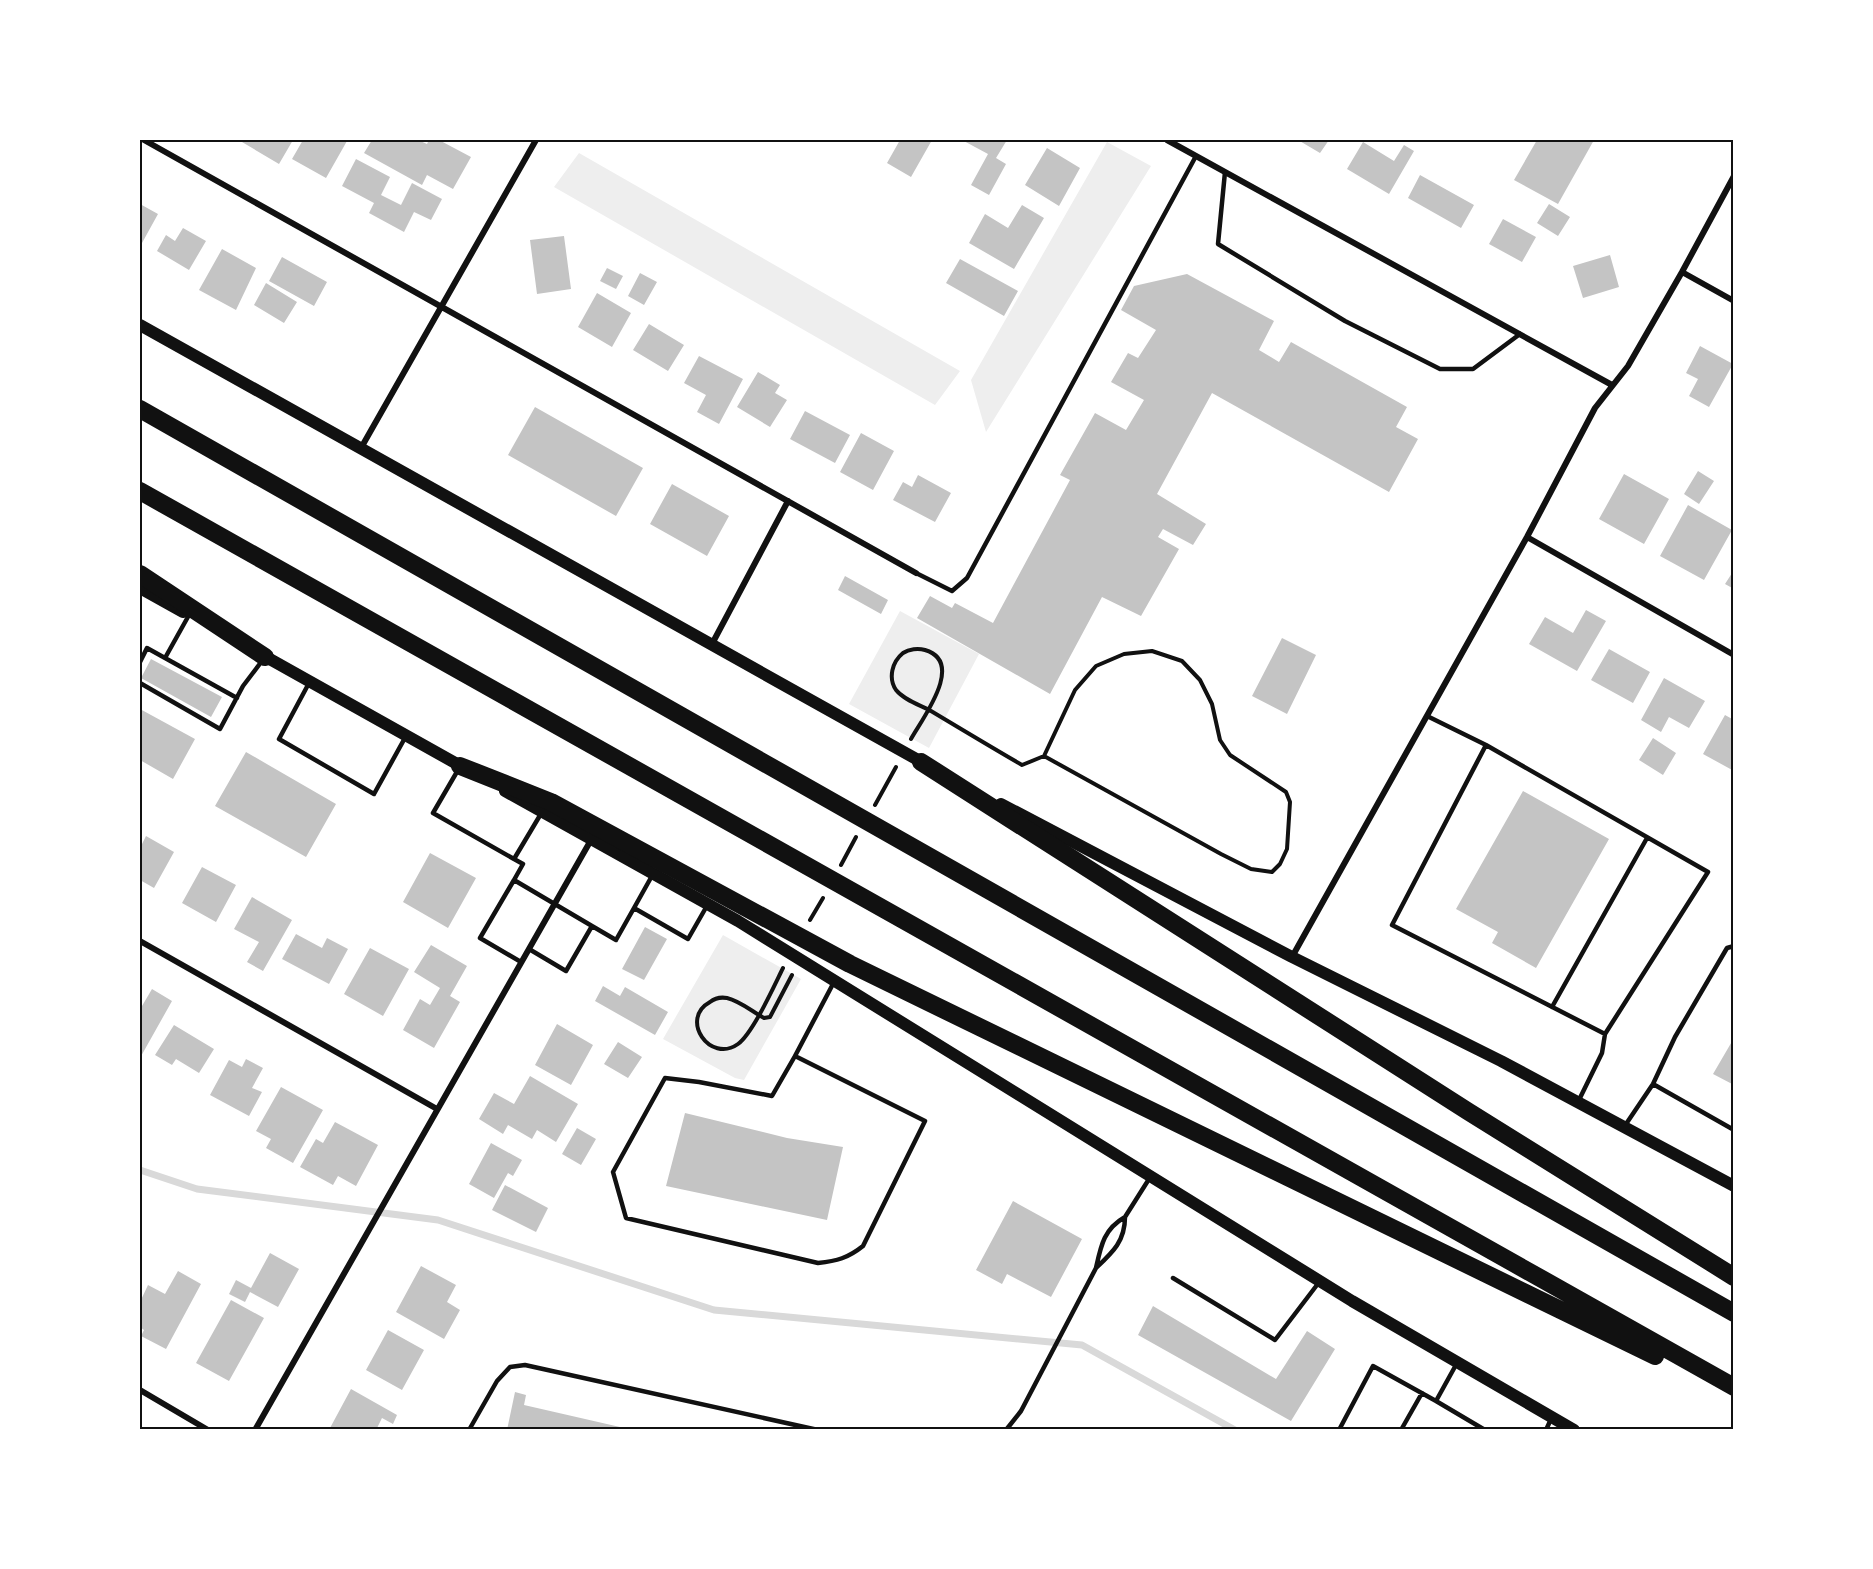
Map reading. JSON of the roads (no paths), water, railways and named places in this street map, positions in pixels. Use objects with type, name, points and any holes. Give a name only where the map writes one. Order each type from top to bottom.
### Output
[{"type":"highway","points":[[140,409],[1734,1313]]},
{"type":"highway","points":[[140,491],[1734,1387]]},
{"type":"highway","points":[[140,574],[265,657]]},
{"type":"highway","points":[[921,762],[1470,1112],[1734,1276]]},
{"type":"highway","points":[[460,766],[551,802],[850,964],[1734,1394]]},
{"type":"main road","points":[[140,325],[921,762],[1292,957],[1578,1102],[1734,1186]]},
{"type":"main road","points":[[140,588],[708,904],[1320,1281],[1574,1430]]},
{"type":"street","points":[[144,140],[916,573]]},
{"type":"street","points":[[360,448],[536,140]]},
{"type":"street","points":[[1167,140],[1612,385]]},
{"type":"street","points":[[1292,957],[1527,537],[1595,408],[1628,366],[1683,272],[1734,176]]},
{"type":"street","points":[[1683,272],[1734,301]]},
{"type":"street","points":[[712,645],[789,501]]},
{"type":"street","points":[[1527,537],[1734,655]]},
{"type":"street","points":[[255,1430],[591,840]]},
{"type":"street","points":[[140,941],[437,1109]]},
{"type":"street","points":[[140,1390],[208,1430]]},
{"type":"lane","points":[[916,573],[952,591],[967,578],[1196,156]]},
{"type":"lane","points":[[1225,172],[1218,244],[1346,321],[1440,369],[1473,369],[1520,334]]},
{"type":"lane","points":[[165,658],[189,615]]},
{"type":"lane","points":[[140,662],[147,648],[237,698]]},
{"type":"lane","points":[[140,683],[220,729],[243,686],[265,657]]},
{"type":"lane","points":[[309,682],[279,738],[374,794],[406,736]]},
{"type":"lane","points":[[1426,716],[1486,745],[1708,872],[1605,1034],[1602,1053],[1578,1102]]},
{"type":"lane","points":[[1486,745],[1392,926],[1605,1034]]},
{"type":"lane","points":[[460,766],[433,813],[523,864],[480,938],[521,962]]},
{"type":"lane","points":[[513,860],[542,812]]},
{"type":"lane","points":[[1552,1007],[1647,838]]},
{"type":"lane","points":[[514,880],[616,940],[652,874]]},
{"type":"lane","points":[[634,908],[688,939],[708,904]]},
{"type":"lane","points":[[529,949],[566,971],[592,926]]},
{"type":"lane","points":[[1624,1126],[1653,1084],[1675,1038],[1727,948],[1734,946]]},
{"type":"lane","points":[[795,1056],[925,1121],[862,1246],[852,1255],[837,1261],[818,1263],[626,1218],[613,1172],[664,1078],[699,1082],[772,1096],[834,982]]},
{"type":"lane","points":[[1653,1084],[1734,1130]]},
{"type":"lane","points":[[1006,1430],[1021,1411],[1096,1268],[1101,1245],[1113,1224],[1125,1217],[1150,1177]]},
{"type":"lane","points":[[1096,1268],[1114,1251],[1125,1231],[1125,1217]]},
{"type":"lane","points":[[1173,1278],[1275,1340],[1320,1281]]},
{"type":"lane","points":[[1436,1401],[1458,1362]]},
{"type":"lane","points":[[469,1430],[497,1382],[510,1368],[525,1365],[818,1430]]},
{"type":"lane","points":[[1339,1430],[1373,1366],[1485,1430]]},
{"type":"lane","points":[[1401,1430],[1422,1393]]},
{"type":"lane","points":[[1546,1430],[1553,1417]]},
{"type":"waterway","points":[[140,1170],[197,1189],[438,1220],[714,1310],[1082,1345],[1235,1430]]}]
